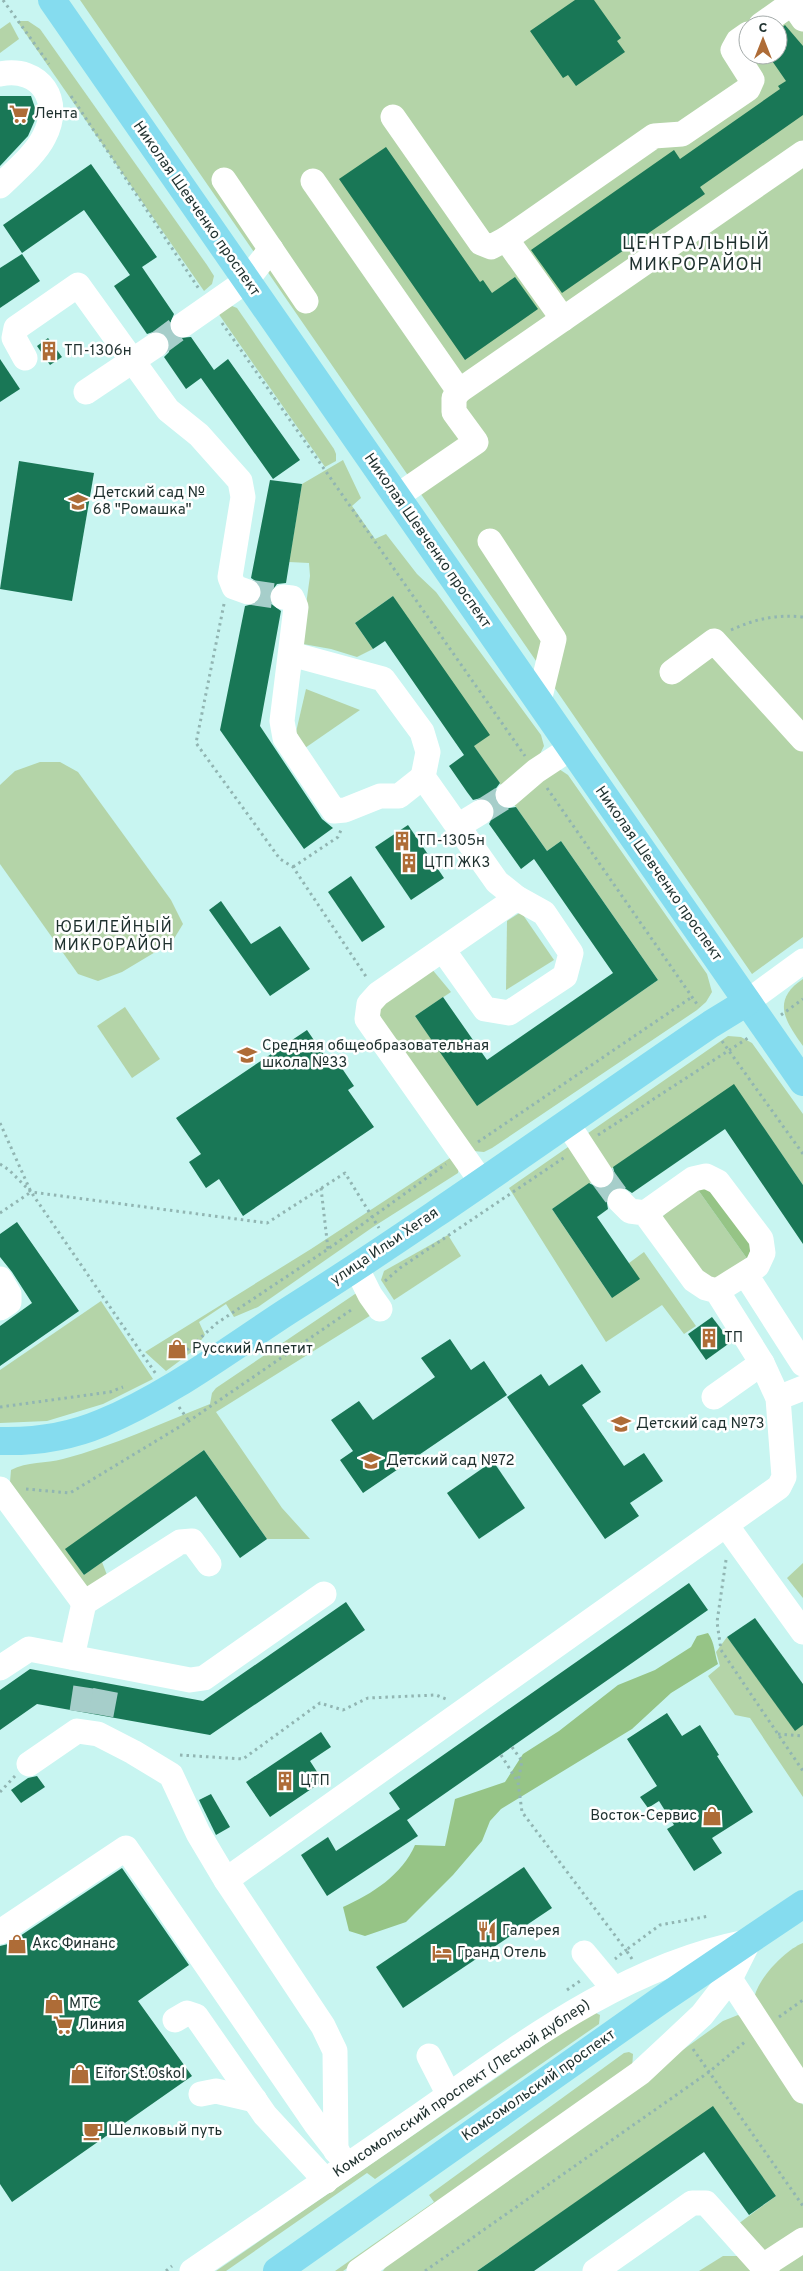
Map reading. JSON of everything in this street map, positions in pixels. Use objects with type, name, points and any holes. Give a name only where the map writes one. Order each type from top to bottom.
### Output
[{"type":"main road","name":"Николая Шевченко проспект","points":[[52,0],[803,1082]]},
{"type":"main road","name":"улица Ильи Хегая","points":[[0,1441],[29,1442],[64,1436],[128,1412],[159,1379],[356,1267],[394,1256],[481,1182],[711,1024],[747,1002]]},
{"type":"main road","name":"Комсомольский проспект","points":[[277,2271],[608,2037],[749,1941],[796,1915]]},
{"type":"street","points":[[775,15],[792,3],[803,19]]},
{"type":"street","points":[[738,41],[733,50],[738,58]]},
{"type":"street","points":[[393,117],[481,243],[491,247],[506,239],[654,136],[682,134],[748,88],[752,80],[743,65]]},
{"type":"street","points":[[0,74],[29,76],[43,84],[50,100],[50,122],[44,138],[0,186]]},
{"type":"street","points":[[396,497],[476,442],[454,412],[454,398],[460,391],[803,153]]},
{"type":"street","points":[[224,180],[306,301]]},
{"type":"street","points":[[313,182],[460,391]]},
{"type":"street","points":[[506,239],[563,319]]},
{"type":"street","points":[[183,326],[246,281],[270,249]]},
{"type":"street","points":[[25,358],[14,338],[16,328],[78,285],[168,410],[199,435],[240,481],[243,497],[239,584]]},
{"type":"street","points":[[86,392],[156,345]]},
{"type":"street","points":[[490,541],[554,639],[538,701]]},
{"type":"street","points":[[283,597],[292,598],[296,607],[282,721],[285,738],[334,811],[345,810],[380,796],[399,796],[423,777],[428,752],[422,732],[383,679],[291,654]]},
{"type":"street","points":[[672,672],[714,642],[803,739]]},
{"type":"street","points":[[508,795],[536,771],[571,748]]},
{"type":"street","points":[[423,777],[497,882],[517,898],[544,913],[571,953],[565,976],[509,1013],[485,1009],[443,950]]},
{"type":"street","points":[[458,826],[481,812]]},
{"type":"street","points":[[481,1182],[368,1019],[369,1004],[378,994],[517,898]]},
{"type":"street","points":[[747,1002],[803,961]]},
{"type":"street","points":[[566,1123],[601,1175]]},
{"type":"street","points":[[620,1201],[630,1211],[645,1213],[693,1179],[706,1176],[718,1182],[761,1239],[763,1253],[757,1266],[746,1275],[717,1291]]},
{"type":"street","points":[[226,1880],[466,1707],[728,1529],[794,1477],[778,1398],[762,1363],[717,1291],[694,1280],[645,1213]]},
{"type":"street","points":[[356,1267],[375,1302]]},
{"type":"street","points":[[746,1275],[803,1364]]},
{"type":"street","points":[[0,1279],[9,1294],[8,1302],[0,1308]]},
{"type":"street","points":[[714,1397],[762,1363]]},
{"type":"street","points":[[778,1398],[803,1388]]},
{"type":"street","points":[[9,1488],[84,1603],[93,1669]]},
{"type":"street","points":[[728,1529],[803,1632]]},
{"type":"street","points":[[84,1603],[180,1542],[192,1541],[209,1564]]},
{"type":"street","points":[[0,1668],[29,1649],[93,1669],[190,1680],[204,1678],[324,1594]]},
{"type":"street","points":[[29,1764],[89,1723],[171,1775],[198,1833],[226,1880],[323,2026],[335,2051],[342,2158]]},
{"type":"street","points":[[0,1932],[126,1848],[342,2158]]},
{"type":"street","name":"Комсомольский проспект (Лесной дублер)","points":[[192,2271],[326,2181],[342,2158],[449,2095],[583,2006],[663,1966],[709,1940],[749,1941]]},
{"type":"street","points":[[361,2270],[640,2073],[696,2021],[730,1979],[749,1941]]},
{"type":"street","points":[[584,1953],[614,1989]]},
{"type":"street","points":[[730,1979],[803,2091]]},
{"type":"street","points":[[175,2020],[187,2014],[196,2016],[265,2115],[326,2181]]},
{"type":"street","points":[[429,2056],[449,2095]]},
{"type":"street","points":[[201,2094],[216,2091],[255,2100]]},
{"type":"street","points":[[595,2271],[692,2203],[706,2203],[741,2244],[765,2268],[803,2240]]},
{"type":"path","points":[[2,0],[54,70]]},
{"type":"path","points":[[70,94],[211,307],[536,771],[728,1050],[803,1154]]},
{"type":"path","points":[[239,584],[196,743],[280,859],[293,867],[378,994]]},
{"type":"path","points":[[714,642],[730,630],[754,619],[786,615],[803,617]]},
{"type":"path","points":[[293,867],[338,837],[342,828],[334,811]]},
{"type":"path","points":[[180,1356],[217,1323],[328,1249],[462,1153],[692,997]]},
{"type":"path","points":[[9,1488],[70,1492],[189,1421],[361,1303],[375,1302],[394,1256],[582,1146],[728,1050],[765,1028],[803,999]]},
{"type":"path","points":[[0,1123],[31,1192],[189,1421]]},
{"type":"path","points":[[0,1164],[9,1170],[31,1192],[267,1223],[345,1173],[374,1217],[394,1256]]},
{"type":"path","points":[[321,1188],[328,1249]]},
{"type":"path","points":[[0,1213],[31,1192]]},
{"type":"path","points":[[0,1407],[110,1392],[129,1385]]},
{"type":"path","points":[[728,1529],[717,1622],[722,1650],[803,1772]]},
{"type":"path","points":[[172,1755],[243,1759],[320,1703],[343,1710],[368,1698],[436,1695],[466,1707]]},
{"type":"path","points":[[778,1734],[803,1736]]},
{"type":"path","points":[[512,1747],[522,1761],[518,1782],[522,1812],[626,1950]]},
{"type":"path","points":[[500,1755],[518,1782]]},
{"type":"path","points":[[425,2271],[709,2072],[761,2028],[803,2000]]},
{"type":"green space","points":[[80,0],[803,0],[803,937],[752,974]]},
{"type":"green space","points":[[17,21],[28,21],[40,29],[207,265],[214,276],[212,284],[204,291]]},
{"type":"green space","points":[[10,22],[19,39],[0,53],[0,29]]},
{"type":"green space","points":[[232,306],[237,308],[334,449],[336,461],[325,467],[218,313]]},
{"type":"green space","points":[[343,460],[361,498],[352,506],[375,539],[386,534],[417,574],[436,592],[541,735],[544,746],[538,758],[503,788],[474,746],[393,596],[355,623],[373,649],[357,657],[331,649],[303,644],[301,641],[310,576],[309,563],[289,562],[302,484]]},
{"type":"green space","points":[[306,689],[360,710],[305,748],[296,732]]},
{"type":"green space","points":[[40,762],[60,762],[78,772],[171,900],[183,924],[172,942],[122,972],[98,981],[78,974],[0,864],[0,785],[15,771]]},
{"type":"green space","points":[[556,767],[568,775],[707,974],[712,992],[706,1002],[697,1010],[492,1148],[484,1152],[473,1151],[382,1021],[378,1009],[431,968],[451,992],[415,1016],[478,1105],[658,980],[561,841],[547,851],[511,800]]},
{"type":"green space","points":[[521,912],[554,960],[506,990],[507,921]]},
{"type":"green space","points":[[803,979],[803,1046],[787,1019],[784,1003],[793,987]]},
{"type":"green space","points":[[125,1007],[160,1059],[132,1078],[97,1026]]},
{"type":"green space","points":[[728,1036],[741,1037],[752,1043],[803,1114],[803,1185],[734,1085],[552,1209],[612,1298],[629,1263],[644,1252],[696,1326],[684,1334],[662,1305],[606,1342],[509,1188]]},
{"type":"green space","points":[[450,1158],[459,1167],[458,1173],[373,1227],[258,1307],[234,1317],[226,1304],[199,1322],[205,1335],[193,1351],[166,1371],[145,1352],[311,1249]]},
{"type":"green space","points":[[706,1185],[753,1239],[748,1260],[696,1187]]},
{"type":"green space","points":[[696,1187],[748,1260],[724,1280],[706,1278],[664,1223],[663,1216]]},
{"type":"green space","points":[[448,1235],[461,1256],[394,1300],[381,1280],[384,1271]]},
{"type":"green space","points":[[358,1292],[376,1312],[216,1412],[282,1508],[310,1539],[267,1539],[204,1450],[66,1549],[84,1575],[102,1562],[107,1575],[86,1590],[10,1482],[11,1470],[23,1465],[57,1461],[82,1454],[210,1404],[212,1393],[216,1388]]},
{"type":"green space","points":[[101,1301],[153,1379],[103,1404],[47,1421],[0,1423],[0,1370]]},
{"type":"green space","points":[[803,1563],[803,1598],[787,1578]]},
{"type":"green space","points":[[708,1633],[718,1664],[671,1693],[632,1729],[501,1809],[490,1821],[482,1841],[453,1875],[406,1922],[365,1936],[349,1931],[343,1907],[365,1896],[385,1882],[402,1866],[415,1845],[445,1846],[455,1799],[505,1782],[523,1754],[559,1731],[618,1685],[655,1670],[691,1647],[697,1636]]},
{"type":"green space","points":[[727,1637],[795,1730],[803,1725],[803,1797],[750,1718],[735,1715],[708,1676],[720,1666],[716,1652]]},
{"type":"green space","points":[[803,1943],[803,2076],[754,2000],[760,1984],[772,1967],[788,1952]]},
{"type":"green space","points":[[596,2013],[600,2015],[599,2024],[375,2179],[367,2173],[226,2271],[216,2271],[589,2014]]},
{"type":"green space","points":[[738,2015],[747,2022],[803,2105],[803,2231],[763,2253],[734,2227],[776,2196],[713,2107],[477,2271],[383,2271],[390,2260],[723,2021]]},
{"type":"green space","points":[[629,2052],[633,2054],[632,2069],[343,2271],[335,2271],[434,2202],[429,2195],[624,2053]]},
{"type":"green space","points":[[803,2250],[803,2271],[779,2271],[781,2265]]},
{"type":"green space","points":[[723,2256],[742,2256],[755,2271],[699,2271]]},
{"type":"building","points":[[575,0],[594,0],[621,38],[617,41],[625,52],[576,86],[568,75],[563,78],[530,31]]},
{"type":"building","points":[[788,28],[803,46],[803,115],[700,187],[705,194],[562,293],[531,250],[674,150],[680,159],[780,89],[778,86],[786,81],[775,65],[788,65]]},
{"type":"building","name":"Лента","points":[[0,96],[31,96],[36,111],[35,120],[28,136],[0,166]]},
{"type":"building","points":[[386,147],[480,282],[483,280],[492,293],[515,277],[538,309],[465,360],[339,179]]},
{"type":"building","points":[[91,164],[157,257],[142,267],[174,314],[169,326],[171,333],[177,338],[191,337],[214,370],[228,359],[300,460],[273,479],[201,378],[186,389],[164,357],[169,352],[168,337],[156,331],[147,334],[114,286],[130,275],[84,210],[22,253],[3,225]]},
{"type":"building","points":[[22,254],[40,281],[0,308],[0,268]]},
{"type":"building","name":"ТП-1306н","points":[[48,338],[62,357],[50,365],[37,346]]},
{"type":"building","points":[[0,359],[20,389],[0,402]]},
{"type":"building","points":[[19,461],[94,473],[72,601],[0,589]]},
{"type":"building","points":[[270,480],[302,484],[286,583],[277,584],[269,595],[270,603],[281,611],[260,726],[322,819],[333,828],[304,849],[220,730],[245,606],[257,603],[262,596],[259,583],[251,578]]},
{"type":"building","points":[[393,596],[490,735],[474,746],[500,783],[494,791],[497,804],[504,809],[516,807],[547,851],[561,841],[658,980],[477,1106],[415,1016],[443,997],[487,1060],[613,973],[534,859],[521,869],[489,824],[495,812],[493,804],[481,798],[473,800],[449,766],[464,755],[385,641],[373,649],[355,623]]},
{"type":"building","name":"ЦТП ЖК3","points":[[408,825],[444,878],[411,900],[375,847]]},
{"type":"building","points":[[351,876],[385,927],[362,942],[328,892]]},
{"type":"building","points":[[221,901],[251,944],[280,926],[310,969],[270,996],[209,910]]},
{"type":"building","points":[[307,1030],[331,1065],[337,1061],[354,1086],[348,1090],[374,1127],[243,1216],[219,1179],[206,1188],[189,1162],[201,1154],[176,1118]]},
{"type":"building","points":[[734,1084],[803,1185],[803,1244],[725,1129],[632,1193],[623,1187],[616,1187],[610,1191],[606,1198],[608,1209],[597,1217],[640,1279],[612,1298],[552,1209],[589,1183],[601,1189],[609,1187],[615,1175],[613,1167]]},
{"type":"building","points":[[17,1222],[79,1311],[0,1366],[0,1326],[32,1303],[0,1257],[0,1234]]},
{"type":"building","name":"ТП","points":[[712,1317],[731,1342],[706,1360],[688,1334]]},
{"type":"building","points":[[450,1339],[471,1370],[484,1361],[507,1395],[363,1493],[340,1460],[353,1451],[331,1420],[359,1401],[373,1420],[435,1377],[421,1358]]},
{"type":"building","points":[[582,1364],[601,1392],[582,1405],[624,1466],[644,1453],[663,1481],[630,1503],[639,1516],[605,1539],[507,1397],[541,1374],[549,1386]]},
{"type":"building","points":[[204,1450],[267,1539],[240,1558],[196,1496],[84,1575],[65,1549]]},
{"type":"building","points":[[493,1461],[525,1508],[479,1539],[447,1493]]},
{"type":"building","points":[[689,1583],[708,1610],[407,1820],[418,1836],[327,1896],[301,1855],[328,1837],[336,1851],[400,1809],[389,1793]]},
{"type":"building","points":[[346,1602],[365,1630],[210,1735],[37,1704],[0,1730],[0,1690],[30,1669],[203,1701]]},
{"type":"building","points":[[755,1618],[803,1684],[803,1725],[795,1731],[727,1637]]},
{"type":"building","points":[[667,1713],[682,1736],[700,1725],[719,1755],[717,1756],[753,1812],[712,1838],[722,1853],[694,1871],[667,1829],[674,1825],[659,1801],[648,1808],[640,1797],[657,1786],[627,1739]]},
{"type":"building","name":"ЦТП","points":[[321,1732],[331,1747],[310,1761],[323,1781],[270,1817],[246,1782]]},
{"type":"building","points":[[37,1776],[45,1787],[21,1803],[11,1790],[28,1778]]},
{"type":"building","points":[[211,1794],[230,1827],[216,1835],[199,1800]]},
{"type":"building","points":[[524,1867],[552,1908],[403,2008],[376,1967]]},
{"type":"building","points":[[122,1868],[189,1965],[138,2001],[192,2076],[12,2202],[0,2184],[0,1946],[8,1944]]},
{"type":"building","points":[[713,2106],[776,2196],[749,2215],[704,2152],[534,2271],[477,2271]]},
{"type":"tunnel","points":[[156,345],[183,325]]},
{"type":"tunnel","points":[[248,592],[283,597]]},
{"type":"tunnel","points":[[481,812],[508,795]]},
{"type":"tunnel","points":[[601,1175],[620,1201]]},
{"type":"tunnel","points":[[82,1712],[87,1679]]},
{"type":"tunnel","points":[[101,1715],[107,1683]]},
{"type":"place","name":"Лента","points":[[19,114]]},
{"type":"place","name":"ТП-1306н","points":[[49,351]]},
{"type":"place","name":"Детский сад № 68 \"Ромашка\"","points":[[78,502]]},
{"type":"place","name":"ТП-1305н","points":[[402,841]]},
{"type":"place","name":"ЦТП ЖК3","points":[[409,863]]},
{"type":"place","name":"Средняя общеобразовательная школа №33","points":[[247,1055]]},
{"type":"place","name":"ТП","points":[[709,1338]]},
{"type":"place","name":"Русский Аппетит","points":[[177,1349]]},
{"type":"place","name":"Детский сад №73","points":[[621,1424]]},
{"type":"place","name":"Детский сад №72","points":[[371,1461]]},
{"type":"place","name":"ЦТП","points":[[285,1781]]},
{"type":"place","name":"Восток-Сервис","points":[[712,1816]]},
{"type":"place","name":"Галерея","points":[[487,1931]]},
{"type":"place","name":"Акс Финанс","points":[[17,1944]]},
{"type":"place","name":"Гранд Отель","points":[[442,1953]]},
{"type":"place","name":"МТС","points":[[54,2004]]},
{"type":"place","name":"Линия","points":[[63,2025]]},
{"type":"place","name":"Eifor St.Oskol","points":[[80,2074]]},
{"type":"place","name":"Шелковый путь","points":[[93,2131]]},
{"type":"district","name":"ЦЕНТРАЛЬНЫЙ МИКРОРАЙОН","points":[[696,254]]},
{"type":"district","name":"ЮБИЛЕЙНЫЙ МИКРОРАЙОН","points":[[114,937]]}]
